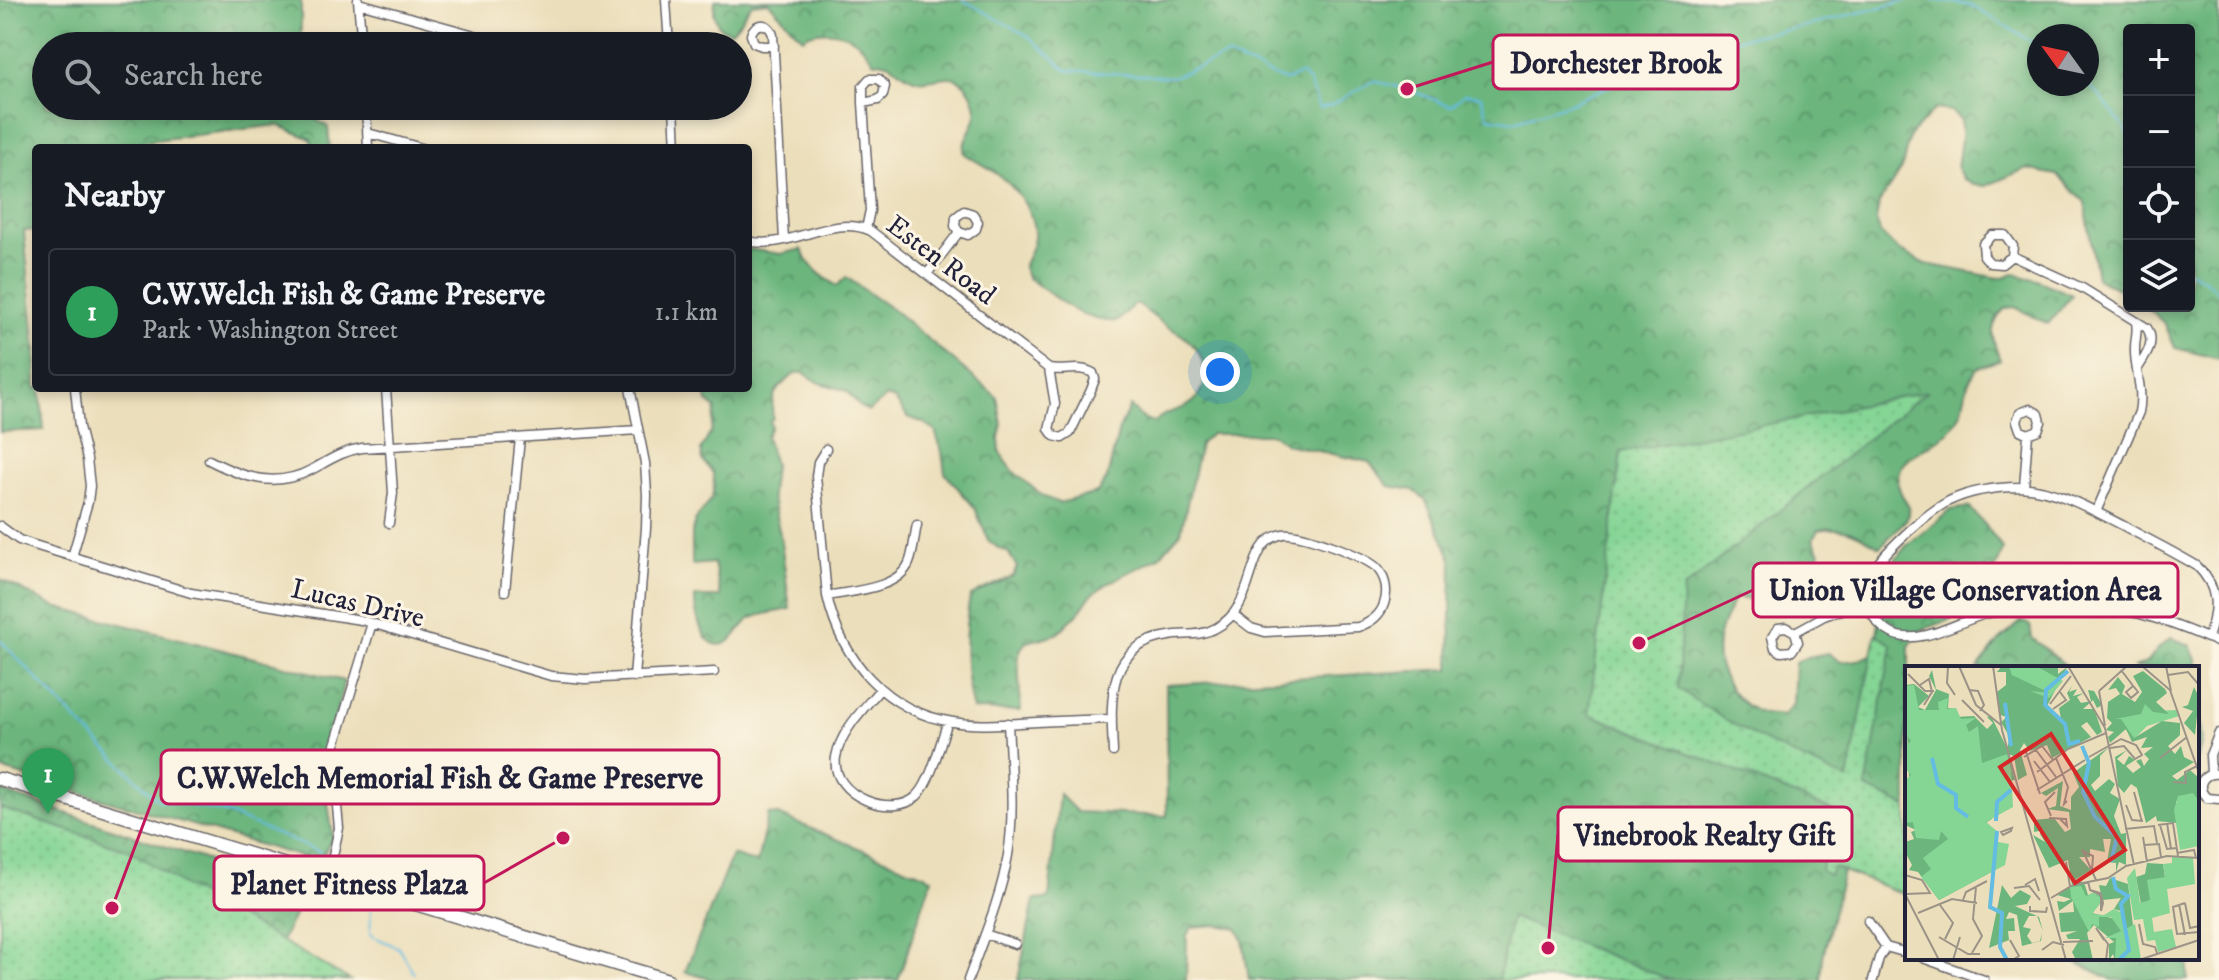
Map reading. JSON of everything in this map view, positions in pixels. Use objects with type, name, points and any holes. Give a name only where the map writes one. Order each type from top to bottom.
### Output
[{"type":"main road","points":[[0,779],[662,979]]},
{"type":"street","points":[[666,0],[668,32]]},
{"type":"street","points":[[361,32],[358,2],[464,32]]},
{"type":"street","points":[[774,46],[784,240]]},
{"type":"street","points":[[863,103],[870,210],[866,229]]},
{"type":"street","points":[[367,120],[368,144]]},
{"type":"street","points":[[675,120],[676,144]]},
{"type":"street","points":[[368,133],[408,144]]},
{"type":"street","name":"Esten Road","points":[[752,241],[770,243],[839,227],[866,229],[1049,369]]},
{"type":"street","points":[[927,274],[959,232]]},
{"type":"street","points":[[2012,256],[2075,284],[2147,328],[2151,336],[2148,350],[2138,368]]},
{"type":"street","points":[[2096,512],[2139,412],[2142,398],[2135,352],[2136,322]]},
{"type":"street","points":[[1049,369],[1086,370],[1095,377],[1072,431],[1062,438],[1054,436],[1049,429],[1055,404],[1049,369]]},
{"type":"street","points":[[72,557],[90,486],[75,392]]},
{"type":"street","points":[[386,392],[393,493],[389,523]]},
{"type":"street","points":[[631,392],[645,463],[647,511],[634,677]]},
{"type":"street","points":[[209,460],[245,477],[285,479],[301,475],[351,450],[638,430]]},
{"type":"street","points":[[2024,487],[2028,434]]},
{"type":"street","points":[[505,591],[520,438]]},
{"type":"street","points":[[826,449],[818,462],[816,476],[827,596],[842,642],[880,689],[912,709],[948,721],[978,724],[1112,719]]},
{"type":"street","points":[[2208,638],[2217,603],[2212,582],[2206,574],[2179,555],[2096,512],[2053,493],[2024,487],[1970,493],[1950,501],[1917,524],[1874,568],[1868,581],[1867,601],[1871,614],[1890,633],[1903,637],[1924,636],[1990,613],[2056,604],[2097,605],[2130,611],[2219,643]]},
{"type":"street","points":[[827,596],[882,585],[897,578],[910,561],[917,525]]},
{"type":"street","name":"Lucas Drive","points":[[0,526],[19,540],[206,597],[372,623],[551,676],[573,679],[714,672]]},
{"type":"street","points":[[1113,752],[1112,689],[1116,676],[1131,653],[1156,639],[1205,633],[1224,624],[1234,615],[1248,590],[1258,553],[1267,541],[1287,533],[1302,535],[1368,561],[1381,573],[1385,585],[1385,603],[1379,613],[1371,622],[1358,627],[1265,632],[1251,628],[1234,615]]},
{"type":"street","points":[[1795,632],[1824,616],[1867,601]]},
{"type":"street","points":[[328,878],[339,828],[335,745],[372,623]]},
{"type":"street","points":[[880,689],[848,729],[837,752],[837,775],[855,796],[891,806],[915,798],[926,782],[948,721]]},
{"type":"street","points":[[968,980],[985,934],[1009,848],[1008,723]]},
{"type":"street","points":[[2219,733],[2210,755],[2215,774],[2201,782],[2201,792],[2207,798],[2219,799]]},
{"type":"street","points":[[1868,921],[1886,947],[1905,952]]},
{"type":"street","points":[[985,934],[1015,944]]},
{"type":"street","points":[[1873,980],[1879,958],[1886,947]]},
{"type":"street","points":[[1928,960],[1983,980]]},
{"type":"green space","points":[[0,0],[301,0],[301,32],[32,32],[32,120],[318,120],[328,127],[330,144],[312,144],[311,139],[278,125],[122,144],[32,144],[32,230],[24,231],[32,310],[32,392],[40,392],[44,430],[0,432]]},
{"type":"green space","points":[[715,0],[2219,0],[2219,359],[2175,348],[2165,324],[2152,312],[2195,312],[2195,24],[2123,24],[2123,292],[2097,278],[2085,202],[2057,175],[2025,169],[1986,186],[1973,185],[1963,179],[1957,168],[1961,120],[1951,111],[1935,109],[1909,136],[1902,168],[1879,203],[1876,221],[1881,234],[1898,250],[1926,264],[1999,278],[2014,274],[2072,295],[2048,324],[2015,307],[2005,308],[1993,332],[2000,360],[1977,368],[1954,425],[1901,466],[1897,477],[1909,507],[1907,519],[1880,547],[1844,530],[1818,530],[1813,539],[1820,553],[1811,567],[1791,565],[1772,605],[1735,597],[1723,623],[1718,657],[1726,682],[1752,709],[1783,716],[1793,704],[1795,662],[1828,653],[1841,662],[1875,654],[1880,609],[1877,591],[1885,573],[1906,546],[1951,510],[1969,507],[2003,549],[1975,606],[1961,616],[1921,630],[1909,646],[1909,666],[1905,666],[1905,894],[1843,871],[1823,957],[1821,980],[1249,980],[1243,940],[1237,928],[1215,925],[1192,927],[1187,935],[1186,980],[1018,980],[1034,900],[1049,899],[1059,794],[1077,812],[1167,816],[1166,685],[1450,669],[1452,559],[1425,499],[1413,490],[1389,486],[1369,462],[1286,444],[1273,434],[1211,434],[1200,444],[1181,532],[1159,557],[1092,594],[1057,634],[1027,642],[1021,648],[1018,659],[1021,711],[973,710],[966,654],[970,597],[1013,576],[1017,567],[1008,552],[988,540],[975,508],[945,473],[935,431],[908,417],[894,399],[886,397],[869,411],[860,407],[847,391],[818,382],[804,373],[796,373],[774,396],[773,418],[766,436],[774,465],[771,495],[780,534],[790,609],[752,618],[730,641],[714,644],[699,623],[695,597],[721,597],[714,563],[692,565],[692,534],[696,519],[712,498],[714,485],[713,473],[703,461],[701,450],[711,432],[716,409],[707,402],[705,392],[752,392],[752,250],[781,254],[802,249],[812,266],[832,283],[837,286],[846,277],[898,314],[997,397],[1002,424],[1000,453],[1015,473],[1044,497],[1059,503],[1097,493],[1107,479],[1119,429],[1130,406],[1141,417],[1155,422],[1193,402],[1205,380],[1203,363],[1195,347],[1138,305],[1133,305],[1118,321],[1105,321],[1070,308],[1028,278],[1023,268],[1034,238],[1031,218],[1022,199],[1007,183],[964,153],[976,113],[972,95],[960,81],[950,77],[922,81],[912,78],[892,65],[874,62],[852,38],[840,34],[820,32],[803,38],[768,2],[752,4],[730,32],[719,27],[714,14]]},
{"type":"green space","points":[[1927,391],[1683,589],[1678,688],[1739,727],[1848,780],[1876,634],[1892,645],[1866,788],[1905,806],[1905,894],[1833,867],[1829,875],[1821,871],[1833,811],[1589,714],[1621,452]]},
{"type":"green space","points":[[0,579],[55,607],[344,681],[323,768],[333,837],[319,862],[0,769],[3,742],[0,725]]},
{"type":"green space","points":[[2022,621],[2030,625],[2032,638],[2067,666],[1980,666],[1999,641]]},
{"type":"green space","points":[[2171,638],[2190,645],[2197,666],[2138,666],[2146,663]]},
{"type":"green space","points":[[2199,676],[2202,691],[2199,717]]},
{"type":"green space","points":[[2199,717],[2202,740],[2199,753]]},
{"type":"green space","points":[[0,791],[305,893],[262,980],[0,970]]},
{"type":"green space","points":[[0,808],[131,851],[184,886],[350,980],[0,980]]},
{"type":"green space","points":[[768,814],[778,815],[932,878],[898,980],[714,980],[685,972],[732,855],[757,863]]},
{"type":"green space","points":[[1511,917],[1671,980],[1498,980]]},
{"type":"green space","points":[[2071,960],[2188,960],[2188,980],[2113,980]]},
{"type":"waterway","points":[[963,0],[1028,36],[1067,70],[1172,77],[1227,56],[1285,81],[1301,74],[1309,82],[1319,108],[1332,105],[1373,81],[1407,89],[1451,106],[1464,94],[1481,96],[1488,117],[1514,121],[1568,104],[1703,45],[1807,26],[1909,0]]},
{"type":"waterway","points":[[1933,0],[1970,5],[2027,39]]},
{"type":"waterway","points":[[2099,95],[2123,126]]},
{"type":"waterway","points":[[2195,274],[2219,293]]},
{"type":"waterway","points":[[0,640],[158,800],[223,812],[320,852]]},
{"type":"waterway","points":[[347,862],[377,875]]},
{"type":"waterway","points":[[371,908],[370,935],[399,948],[414,973]]},
{"type":"place","name":"Dorchester Brook","points":[[1407,89]]},
{"type":"place","name":"Union Village Conservation Area","points":[[1639,643]]},
{"type":"place","name":"C.W.Welch Fish & Game Preserve","points":[[48,814]]},
{"type":"place","name":"Planet Fitness Plaza","points":[[563,838]]},
{"type":"place","name":"C.W.Welch Memorial Fish & Game Preserve","points":[[112,908]]},
{"type":"place","name":"Vinebrook Realty Gift","points":[[1548,948]]}]
